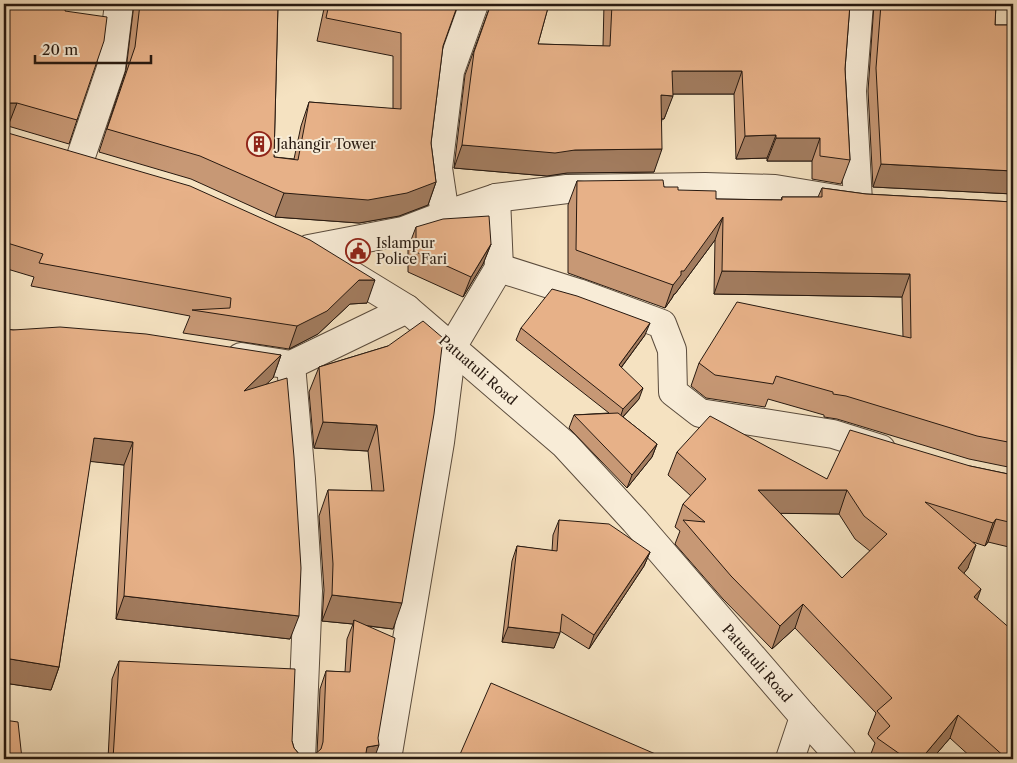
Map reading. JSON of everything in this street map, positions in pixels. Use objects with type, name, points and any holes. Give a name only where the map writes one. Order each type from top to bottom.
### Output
[{"type":"street","points":[[106,170],[70,160],[110,68],[119,4]]},
{"type":"street","points":[[474,4],[450,71],[438,168],[445,215],[496,198],[567,189],[705,187],[775,189],[858,202],[887,204]]},
{"type":"street","points":[[858,202],[852,91],[859,4]]},
{"type":"street","points":[[387,759],[440,442],[452,347],[499,268],[496,198]]},
{"type":"street","name":"Patuatuli Road","points":[[445,215],[403,231],[300,245],[407,309],[566,445],[635,521],[842,759]]},
{"type":"street","points":[[499,268],[578,293],[662,324],[672,350],[673,392],[700,413],[834,434],[904,456]]},
{"type":"street","points":[[214,352],[291,365],[407,309]]},
{"type":"street","points":[[291,365],[308,591],[301,759]]},
{"type":"street","points":[[790,759],[804,717]]},
{"type":"building","points":[[4,4],[66,4],[65,11],[107,17],[104,41],[77,120],[17,103],[4,105]]},
{"type":"building","points":[[140,4],[278,4],[274,157],[298,160],[309,102],[401,109],[401,33],[326,18],[329,4],[458,4],[443,46],[431,143],[436,182],[407,193],[368,200],[284,193],[200,156],[107,129],[135,47]]},
{"type":"building","points":[[491,4],[549,4],[538,44],[610,46],[612,4],[850,4],[845,69],[850,160],[820,156],[820,138],[776,138],[776,135],[745,136],[742,71],[672,71],[673,96],[661,95],[662,149],[575,150],[555,153],[462,145],[474,52]]},
{"type":"building","points":[[881,4],[996,4],[995,25],[1013,25],[1013,171],[881,164],[876,68]]},
{"type":"building","points":[[4,130],[8,133],[190,186],[310,240],[375,280],[359,280],[327,311],[297,326],[192,310],[230,308],[231,298],[39,263],[43,254],[4,242]]},
{"type":"building","points":[[663,180],[664,187],[678,187],[678,190],[716,191],[716,199],[782,200],[782,197],[822,197],[822,188],[866,194],[1013,202],[1013,443],[977,436],[776,376],[773,384],[715,375],[699,363],[737,302],[911,338],[910,274],[722,271],[723,217],[684,271],[681,271],[681,275],[673,285],[576,250],[577,181]]},
{"type":"building","points":[[489,216],[491,244],[471,277],[416,252],[416,227],[443,219]]},
{"type":"building","points":[[552,289],[577,296],[650,323],[619,365],[643,388],[623,409],[521,328]]},
{"type":"building","points":[[423,321],[443,338],[434,414],[402,603],[332,595],[333,564],[328,490],[384,491],[377,425],[323,422],[319,367],[388,346]]},
{"type":"building","points":[[4,327],[5,329],[13,330],[60,327],[146,334],[281,355],[244,391],[287,378],[301,568],[299,616],[124,596],[133,442],[94,438],[59,667],[4,658]]},
{"type":"building","points":[[618,413],[657,444],[632,475],[574,415]]},
{"type":"building","points":[[710,416],[827,479],[850,430],[970,466],[1013,475],[1013,523],[996,519],[993,523],[925,502],[976,545],[958,568],[981,589],[974,597],[1013,631],[1013,759],[1007,759],[958,715],[921,759],[907,759],[877,738],[890,726],[877,711],[892,698],[803,604],[780,626],[731,576],[683,520],[705,522],[683,504],[706,479],[677,452]],"holes":[[[758,490],[847,490],[864,516],[887,534],[842,578]]]},
{"type":"building","points":[[559,520],[609,524],[650,552],[594,635],[562,614],[560,633],[508,627],[517,546],[557,551]]},
{"type":"building","points":[[354,620],[395,638],[378,738],[379,745],[367,747],[365,759],[113,759],[119,661],[295,669],[292,741],[294,748],[299,754],[314,755],[321,749],[323,742],[326,671],[350,672]]},
{"type":"building","points":[[491,683],[667,759],[458,759]]},
{"type":"building","points":[[4,720],[18,722],[22,759],[4,759]]},
{"type":"place","name":"Jahangir Tower","points":[[259,144]]},
{"type":"place","name":"Islampur Police Fari","points":[[358,251]]}]
